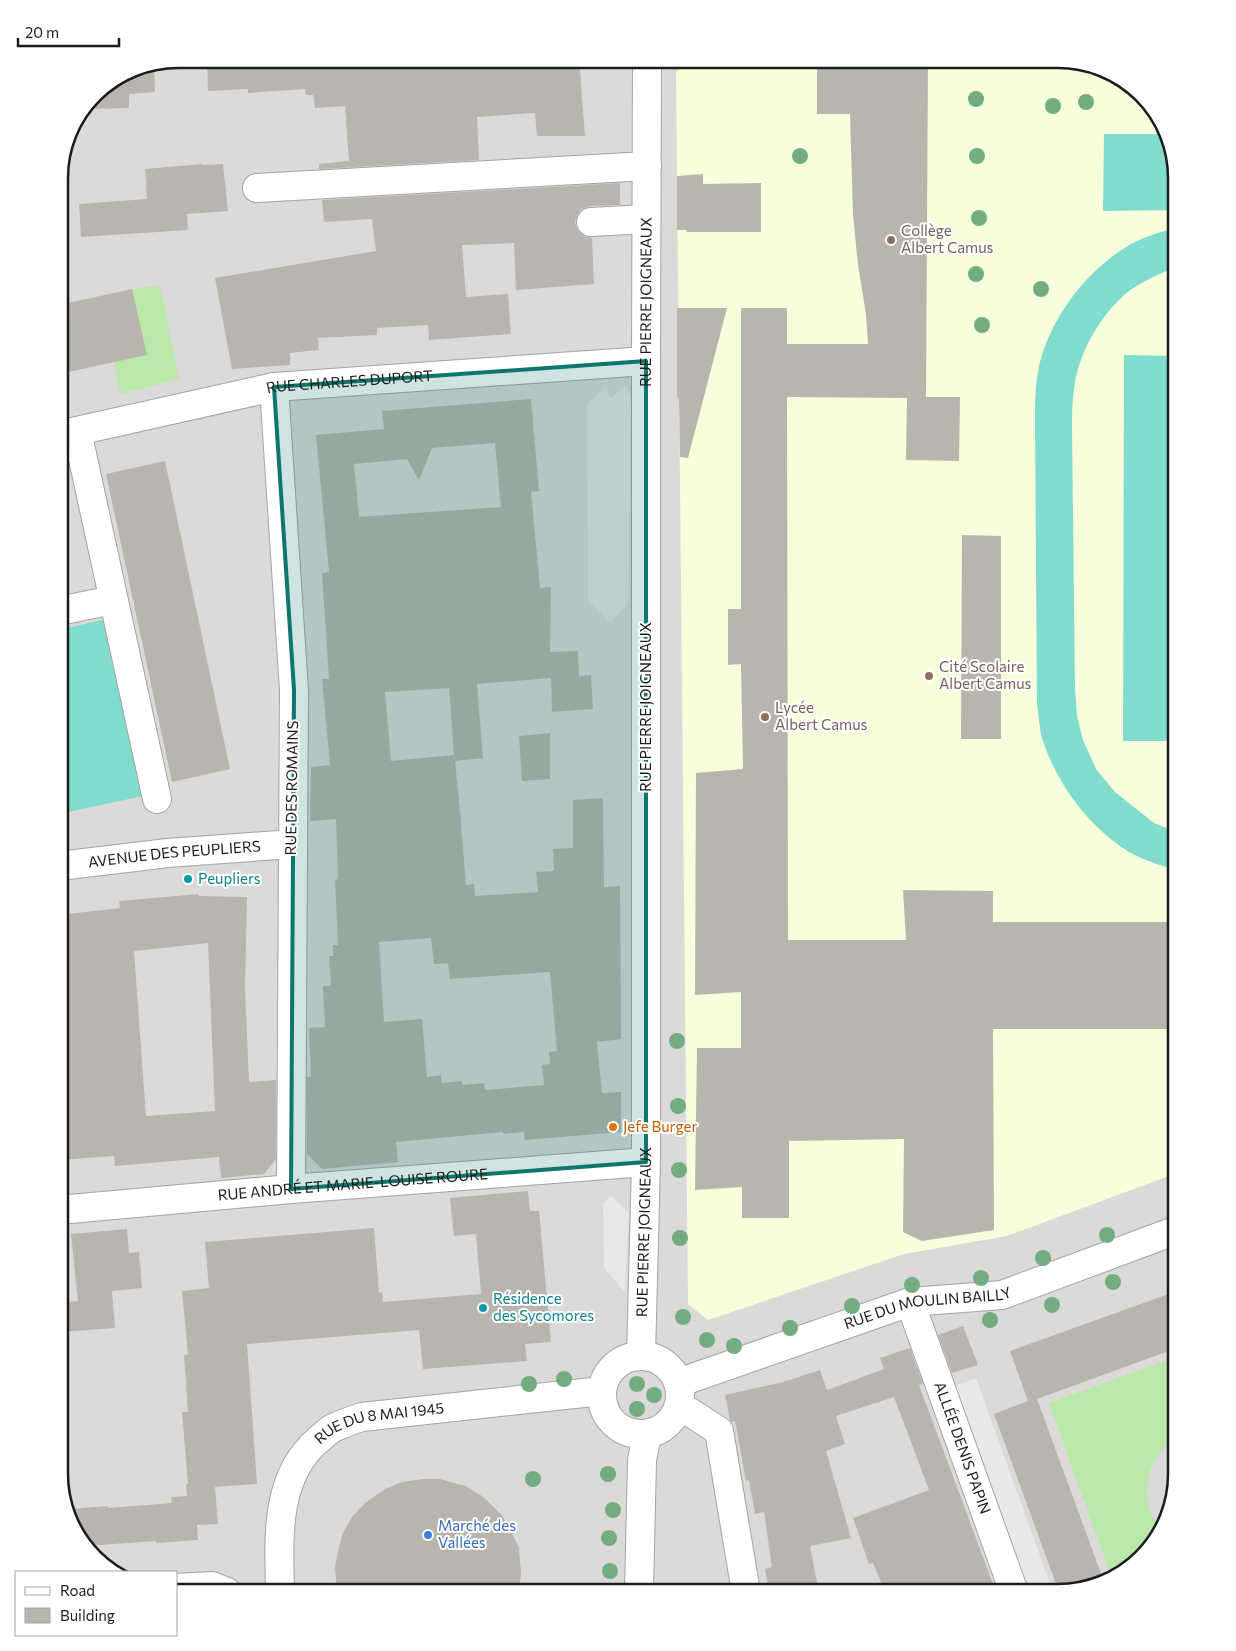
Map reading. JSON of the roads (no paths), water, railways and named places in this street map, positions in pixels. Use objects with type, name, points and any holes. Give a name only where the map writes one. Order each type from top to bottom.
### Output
[{"type":"street","name":"RUE PIERRE JOIGNEAUX","points":[[641,1356],[646,1162],[647,68]]},
{"type":"street","points":[[257,188],[647,166]]},
{"type":"street","points":[[591,222],[646,219]]},
{"type":"street","name":"RUE CHARLES DUPORT","points":[[68,433],[274,387],[646,361]]},
{"type":"street","name":"RUE DES ROMAINS","points":[[274,387],[294,690],[291,1190]]},
{"type":"street","points":[[68,433],[113,600],[157,799]]},
{"type":"street","points":[[68,609],[113,600]]},
{"type":"street","name":"AVENUE DES PEUPLIERS","points":[[67,865],[168,853],[292,844]]},
{"type":"street","name":"RUE ANDRÉ ET MARIE-LOUISE ROURE","points":[[67,1209],[646,1162]]},
{"type":"street","name":"RUE DU MOULIN BAILLY","points":[[679,1394],[910,1302],[1002,1295],[1168,1233]]},
{"type":"street","name":"ALLÉE DENIS PAPIN","points":[[910,1302],[1011,1584]]},
{"type":"street","points":[[641,1356],[655,1358],[666,1365],[676,1376],[679,1394],[675,1416],[667,1425],[658,1431],[637,1435],[626,1432],[610,1420],[604,1406],[602,1391],[605,1380],[611,1370],[630,1358],[641,1356]]},
{"type":"street","name":"RUE DU 8 MAI 1945","points":[[280,1584],[283,1502],[292,1474],[306,1451],[332,1429],[362,1417],[602,1391]]},
{"type":"street","points":[[679,1394],[719,1431],[745,1584]]},
{"type":"street","points":[[639,1584],[642,1460],[647,1434]]},
{"type":"place","name":"Collège Albert Camus","points":[[891,240]]},
{"type":"place","name":"Cité Scolaire Albert Camus","points":[[929,676]]},
{"type":"place","name":"Lycée Albert Camus","points":[[765,717]]},
{"type":"place","name":"Peupliers","points":[[188,879]]},
{"type":"place","name":"Jefe Burger","points":[[613,1127]]},
{"type":"place","name":"Résidence des Sycomores","points":[[483,1308]]},
{"type":"place","name":"Marché des Vallées","points":[[428,1535]]}]
